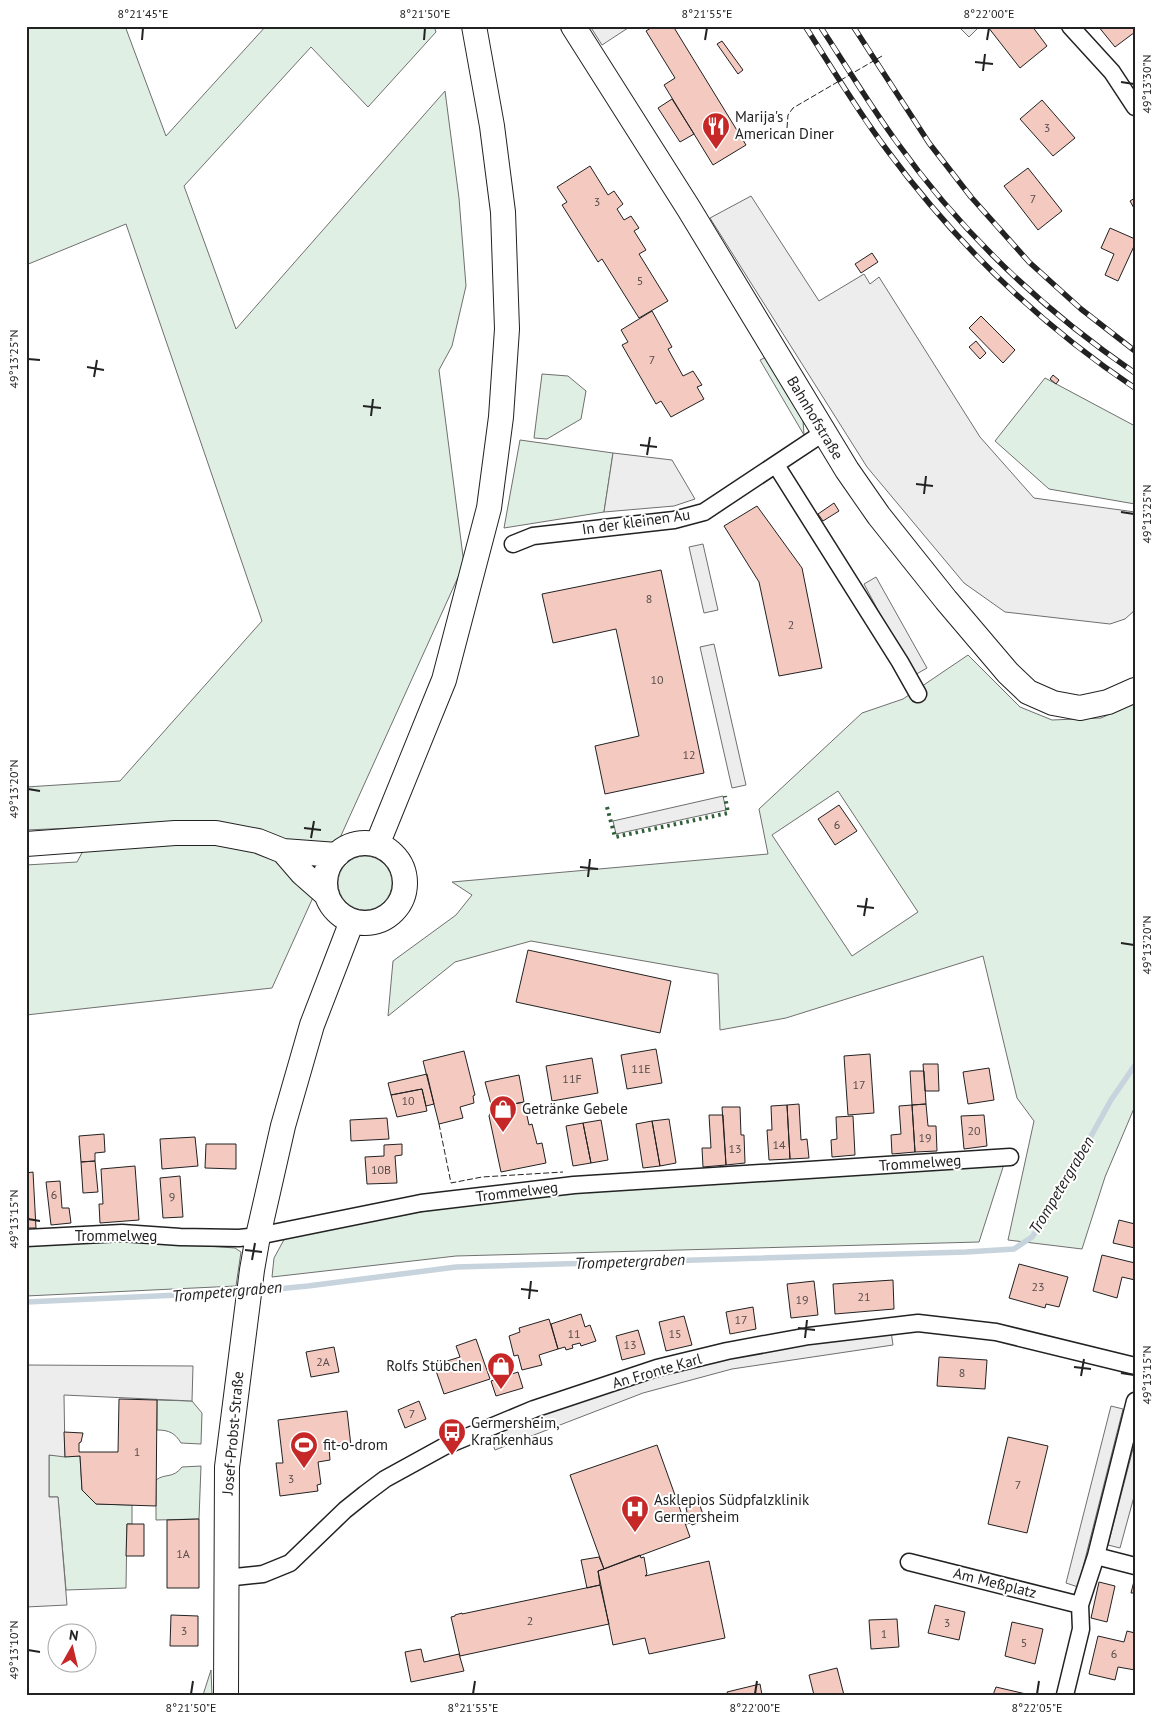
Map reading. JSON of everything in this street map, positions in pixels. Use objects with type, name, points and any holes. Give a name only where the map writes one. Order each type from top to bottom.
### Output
[{"type":"main road","points":[[377,844],[444,680],[489,508],[501,417],[507,329],[503,212],[492,126],[474,26]]},
{"type":"main road","name":"Bahnhofstraße","points":[[573,26],[694,217],[823,433],[879,516],[1008,673],[1028,692],[1053,703],[1080,708],[1108,702],[1135,690]]},
{"type":"main road","points":[[26,844],[216,833],[258,841],[283,852],[337,855]]},
{"type":"main road","points":[[364,843],[377,844],[388,850],[397,859],[403,870],[405,882],[403,895],[398,906],[388,915],[377,921],[365,923],[352,921],[341,915],[327,895],[325,883],[327,871],[332,860],[341,851],[352,845],[364,843]]},
{"type":"main road","points":[[283,852],[302,873],[327,895]]},
{"type":"main road","name":"Josef-Probst-Straße","points":[[226,1695],[226,1467],[252,1270],[283,1126],[312,1025],[352,921]]},
{"type":"street","points":[[1070,26],[1112,72],[1135,108]]},
{"type":"street","name":"In der kleinen Au","points":[[513,544],[532,536],[674,520],[704,512],[823,433]]},
{"type":"street","points":[[776,464],[918,694]]},
{"type":"street","name":"Trommelweg","points":[[26,1238],[122,1233],[180,1237],[239,1238],[258,1236],[421,1203],[574,1185],[1010,1157]]},
{"type":"street","name":"An Fronte Karl","points":[[225,1578],[263,1574],[290,1563],[345,1510],[365,1494],[385,1479],[444,1446],[534,1409],[657,1368],[728,1351],[809,1336],[918,1323],[996,1332],[1135,1366]]},
{"type":"street","points":[[1064,1695],[1081,1629],[1080,1605],[1096,1556],[1135,1401]]},
{"type":"street","points":[[1096,1556],[1135,1566]]},
{"type":"street","name":"Am Meßplatz","points":[[909,1562],[1080,1605]]},
{"type":"green space","points":[[26,26],[125,26],[166,136],[266,26],[434,26],[436,32],[368,107],[311,47],[184,186],[236,329],[445,91],[459,198],[466,286],[452,346],[439,370],[464,564],[272,988],[26,1015],[26,865],[77,862],[96,827],[26,830],[26,787],[120,781],[262,621],[126,224],[26,265]]},
{"type":"green space","points":[[766,357],[803,420],[804,435],[760,360]]},
{"type":"green space","points":[[542,374],[568,376],[586,391],[581,419],[547,439],[534,438]]},
{"type":"green space","points":[[1045,378],[1135,426],[1135,504],[1049,489],[995,441]]},
{"type":"green space","points":[[520,440],[613,453],[604,512],[504,528]]},
{"type":"green space","points":[[968,655],[1020,707],[1052,720],[1101,718],[1135,703],[1135,1106],[1105,1177],[1082,1249],[1008,1240],[1034,1121],[1017,1098],[983,956],[786,1018],[720,1030],[718,974],[531,941],[455,962],[388,1016],[393,961],[456,915],[472,895],[452,882],[768,854],[759,809],[862,713],[903,699]],"holes":[[[838,791],[918,912],[852,956],[772,835]]]},
{"type":"green space","points":[[360,856],[370,856],[380,860],[388,868],[392,883],[388,898],[380,906],[370,910],[360,910],[350,906],[342,898],[338,888],[338,878],[342,868],[350,860]]},
{"type":"green space","points":[[1005,1161],[979,1242],[456,1256],[272,1277],[274,1258],[286,1236],[449,1207],[554,1192]]},
{"type":"green space","points":[[122,1237],[235,1248],[241,1252],[236,1286],[26,1296],[26,1243]]},
{"type":"green space","points":[[157,1400],[192,1401],[202,1413],[201,1444],[181,1443],[171,1433],[157,1430]]},
{"type":"green space","points":[[49,1455],[80,1456],[82,1490],[96,1504],[132,1505],[132,1524],[127,1524],[126,1588],[66,1590],[58,1497],[49,1497]]},
{"type":"green space","points":[[201,1466],[199,1519],[156,1520],[156,1480],[172,1475],[182,1467]]},
{"type":"green space","points":[[211,1670],[212,1695],[203,1695]]},
{"type":"shaded area","points":[[590,26],[631,26],[602,45]]},
{"type":"shaded area","points":[[958,26],[980,26],[969,37]]},
{"type":"shaded area","points":[[751,196],[819,301],[864,274],[870,284],[879,277],[980,437],[1034,498],[1135,512],[1135,610],[1125,619],[1110,624],[1005,612],[964,583],[867,467],[710,218]]},
{"type":"shaded area","points":[[613,453],[672,460],[695,499],[674,506],[604,512]]},
{"type":"shaded area","points":[[703,544],[718,610],[704,613],[689,547]]},
{"type":"shaded area","points":[[876,577],[927,668],[913,676],[864,584]]},
{"type":"shaded area","points":[[714,644],[746,785],[732,788],[700,647]]},
{"type":"shaded area","points":[[723,796],[726,810],[616,834],[613,821]]},
{"type":"shaded area","points":[[891,1331],[893,1345],[732,1369],[643,1393],[495,1450],[489,1434],[530,1417],[609,1390],[730,1356]]},
{"type":"shaded area","points":[[26,1365],[193,1366],[192,1401],[64,1395],[65,1457],[49,1455],[49,1497],[58,1497],[67,1605],[26,1607]]},
{"type":"shaded area","points":[[1111,1406],[1123,1409],[1078,1587],[1066,1583]]},
{"type":"shaded area","points":[[1135,1441],[1135,1493],[1120,1548],[1108,1545]]},
{"type":"building","points":[[654,26],[673,26],[746,145],[713,165],[664,85],[675,78],[646,31]]},
{"type":"building","points":[[1032,26],[1047,46],[1020,68],[988,27]]},
{"type":"building","points":[[1098,26],[1135,26],[1135,32],[1115,47]]},
{"type":"building","points":[[722,41],[743,70],[738,74],[717,44]]},
{"type":"building","points":[[672,99],[694,134],[680,142],[658,108]]},
{"type":"building","points":[[1042,100],[1075,138],[1053,156],[1020,119]]},
{"type":"building","points":[[590,166],[608,195],[614,191],[623,204],[617,209],[624,220],[631,216],[639,228],[634,231],[646,250],[639,254],[668,301],[639,318],[602,259],[598,262],[562,205],[567,202],[557,187]]},
{"type":"building","points":[[1028,168],[1062,211],[1038,230],[1004,186]]},
{"type":"building","points":[[1135,198],[1135,210],[1130,201]]},
{"type":"building","points":[[1110,228],[1135,239],[1135,244],[1118,281],[1105,275],[1114,254],[1101,248]]},
{"type":"building","points":[[872,253],[878,262],[861,273],[855,264]]},
{"type":"building","points":[[652,311],[672,347],[668,349],[683,376],[693,371],[702,385],[697,387],[704,399],[671,417],[661,401],[656,404],[622,345],[628,342],[621,330]]},
{"type":"building","points":[[981,316],[1015,350],[1003,363],[969,328]]},
{"type":"building","points":[[976,341],[986,353],[980,359],[969,347]]},
{"type":"building","points":[[1053,375],[1059,380],[1056,384],[1050,379]]},
{"type":"building","points":[[834,503],[839,511],[823,521],[818,514]]},
{"type":"building","points":[[757,506],[802,568],[822,668],[779,676],[759,582],[724,526]]},
{"type":"building","points":[[661,570],[704,773],[605,794],[595,746],[639,736],[616,629],[553,643],[542,594]]},
{"type":"building","points":[[839,805],[857,831],[835,845],[818,819]]},
{"type":"building","points":[[528,950],[671,981],[660,1033],[516,1002]]},
{"type":"building","points":[[656,1049],[662,1083],[627,1089],[621,1055]]},
{"type":"building","points":[[464,1051],[475,1095],[473,1096],[474,1103],[460,1107],[463,1118],[439,1124],[423,1061]]},
{"type":"building","points":[[870,1054],[874,1113],[848,1115],[844,1056]]},
{"type":"building","points":[[592,1058],[598,1093],[552,1101],[546,1066]]},
{"type":"building","points":[[923,1064],[938,1064],[939,1091],[925,1091]]},
{"type":"building","points":[[989,1068],[994,1100],[968,1104],[963,1072]]},
{"type":"building","points":[[910,1071],[924,1071],[926,1104],[912,1105]]},
{"type":"building","points":[[427,1074],[434,1104],[426,1106],[422,1089],[391,1095],[388,1083]]},
{"type":"building","points":[[519,1075],[524,1102],[492,1108],[485,1082]]},
{"type":"building","points":[[422,1089],[427,1111],[397,1117],[391,1095]]},
{"type":"building","points":[[524,1102],[529,1125],[532,1124],[537,1144],[542,1143],[546,1163],[501,1172],[489,1116],[492,1108]]},
{"type":"building","points":[[799,1104],[801,1140],[807,1139],[809,1158],[790,1159],[787,1105]]},
{"type":"building","points":[[926,1104],[928,1126],[936,1126],[937,1151],[915,1152],[912,1105]]},
{"type":"building","points":[[787,1105],[790,1159],[769,1160],[767,1130],[772,1130],[771,1106]]},
{"type":"building","points":[[912,1105],[915,1152],[892,1154],[891,1135],[901,1134],[899,1106]]},
{"type":"building","points":[[722,1107],[740,1107],[745,1163],[726,1165]]},
{"type":"building","points":[[709,1115],[723,1115],[726,1165],[703,1167],[702,1148],[711,1148]]},
{"type":"building","points":[[984,1115],[987,1146],[964,1149],[961,1116]]},
{"type":"building","points":[[853,1116],[855,1155],[832,1157],[831,1140],[837,1139],[836,1117]]},
{"type":"building","points":[[387,1118],[389,1139],[351,1141],[350,1120]]},
{"type":"building","points":[[669,1119],[676,1163],[660,1166],[652,1121]]},
{"type":"building","points":[[601,1120],[608,1160],[591,1163],[583,1123]]},
{"type":"building","points":[[652,1121],[660,1166],[643,1168],[636,1124]]},
{"type":"building","points":[[583,1123],[591,1163],[573,1166],[566,1126]]},
{"type":"building","points":[[104,1134],[105,1152],[95,1153],[95,1161],[81,1162],[79,1136]]},
{"type":"building","points":[[195,1137],[198,1166],[162,1169],[160,1139]]},
{"type":"building","points":[[206,1144],[236,1144],[236,1169],[205,1168]]},
{"type":"building","points":[[402,1144],[402,1155],[395,1156],[397,1183],[367,1184],[365,1157],[384,1156],[384,1145]]},
{"type":"building","points":[[95,1161],[98,1192],[83,1193],[81,1162]]},
{"type":"building","points":[[135,1166],[139,1220],[100,1223],[99,1204],[103,1204],[101,1169]]},
{"type":"building","points":[[33,1172],[36,1228],[26,1228],[26,1173]]},
{"type":"building","points":[[180,1176],[183,1217],[163,1218],[160,1178]]},
{"type":"building","points":[[60,1181],[62,1208],[69,1208],[71,1223],[51,1225],[46,1182]]},
{"type":"building","points":[[1119,1220],[1135,1224],[1135,1248],[1113,1243]]},
{"type":"building","points":[[1102,1255],[1135,1263],[1135,1280],[1122,1277],[1117,1298],[1093,1291]]},
{"type":"building","points":[[1019,1264],[1068,1277],[1059,1307],[1046,1304],[1045,1308],[1009,1298]]},
{"type":"building","points":[[893,1280],[894,1309],[835,1314],[833,1284]]},
{"type":"building","points":[[814,1281],[818,1315],[791,1318],[787,1284]]},
{"type":"building","points":[[753,1307],[756,1329],[730,1334],[726,1312]]},
{"type":"building","points":[[581,1314],[585,1327],[590,1325],[596,1341],[581,1346],[580,1343],[572,1345],[573,1348],[566,1350],[565,1347],[558,1349],[551,1324]]},
{"type":"building","points":[[684,1316],[692,1345],[666,1351],[659,1322]]},
{"type":"building","points":[[549,1319],[558,1349],[539,1355],[542,1365],[522,1370],[518,1355],[514,1356],[509,1336],[520,1332],[519,1328]]},
{"type":"building","points":[[638,1330],[645,1354],[622,1360],[616,1336]]},
{"type":"building","points":[[476,1339],[490,1379],[444,1394],[434,1365],[460,1357],[456,1346]]},
{"type":"building","points":[[334,1347],[339,1372],[311,1377],[306,1352]]},
{"type":"building","points":[[939,1357],[987,1360],[985,1389],[937,1386]]},
{"type":"building","points":[[518,1372],[523,1388],[496,1396],[491,1381]]},
{"type":"building","points":[[119,1399],[157,1400],[156,1506],[96,1504],[82,1490],[80,1456],[65,1457],[64,1432],[83,1433],[79,1443],[79,1452],[118,1452]]},
{"type":"building","points":[[419,1401],[426,1419],[405,1428],[398,1410]]},
{"type":"building","points":[[347,1411],[351,1446],[329,1448],[330,1460],[318,1462],[321,1484],[317,1485],[318,1491],[280,1496],[276,1463],[283,1463],[278,1420]]},
{"type":"building","points":[[1008,1437],[1048,1446],[1027,1533],[988,1524]]},
{"type":"building","points":[[657,1445],[690,1537],[604,1569],[570,1475]]},
{"type":"building","points":[[699,1503],[705,1520],[692,1525],[691,1523],[686,1524],[682,1514],[687,1512],[686,1508]]},
{"type":"building","points":[[199,1519],[199,1588],[167,1588],[167,1520]]},
{"type":"building","points":[[127,1524],[144,1524],[144,1556],[126,1556]]},
{"type":"building","points":[[640,1555],[641,1558],[644,1557],[647,1574],[645,1576],[709,1561],[725,1638],[649,1654],[645,1638],[613,1645],[598,1571]]},
{"type":"building","points":[[599,1557],[604,1569],[598,1571],[600,1585],[587,1588],[581,1560]]},
{"type":"building","points":[[1135,1577],[1135,1593],[1131,1593]]},
{"type":"building","points":[[1099,1582],[1115,1586],[1107,1622],[1091,1618]]},
{"type":"building","points":[[600,1585],[609,1624],[460,1656],[451,1617],[462,1613]]},
{"type":"building","points":[[935,1605],[965,1612],[959,1640],[928,1633]]},
{"type":"building","points":[[171,1615],[198,1616],[198,1646],[170,1646]]},
{"type":"building","points":[[897,1619],[899,1647],[871,1649],[869,1620]]},
{"type":"building","points":[[1012,1622],[1043,1629],[1035,1664],[1005,1656]]},
{"type":"building","points":[[1127,1631],[1135,1633],[1135,1670],[1118,1667],[1115,1680],[1089,1674],[1098,1636],[1124,1642]]},
{"type":"building","points":[[421,1649],[424,1662],[459,1654],[464,1671],[411,1682],[405,1652]]},
{"type":"building","points":[[837,1668],[844,1695],[814,1695],[809,1675]]},
{"type":"building","points":[[760,1684],[762,1695],[728,1695],[727,1692]]},
{"type":"building","points":[[996,1687],[1026,1694],[993,1695]]},
{"type":"waterway","name":"Trompetergraben","points":[[256,1291],[456,1267],[1014,1249],[1032,1237],[1048,1214],[1111,1100],[1135,1065]]},
{"type":"waterway","name":"Trompetergraben","points":[[26,1302],[244,1292]]},
{"type":"railway","points":[[805,26],[876,135],[913,184],[970,249],[1032,309],[1065,337],[1135,388]]},
{"type":"railway","points":[[820,26],[896,141],[947,206],[975,237],[1036,296],[1101,349],[1135,373]]},
{"type":"railway","points":[[853,26],[929,143],[971,197],[1029,262],[1081,309],[1135,351]]},
{"type":"hedge","points":[[607,807],[615,837],[728,813],[725,796]]},
{"type":"fence","points":[[787,128],[788,115],[793,108],[882,56]]},
{"type":"fence","points":[[439,1124],[451,1183],[482,1177],[563,1172]]},
{"type":"place","name":"Marija's American Diner","points":[[716,150]]},
{"type":"place","name":"Getränke Gebele","points":[[503,1133]]},
{"type":"place","name":"Rolfs Stübchen","points":[[501,1390]]},
{"type":"place","name":"Germersheim, Krankenhaus","points":[[452,1456]]},
{"type":"place","name":"fit-o-drom","points":[[304,1469]]},
{"type":"place","name":"Asklepios Südpfalzklinik Germersheim","points":[[635,1533]]}]
